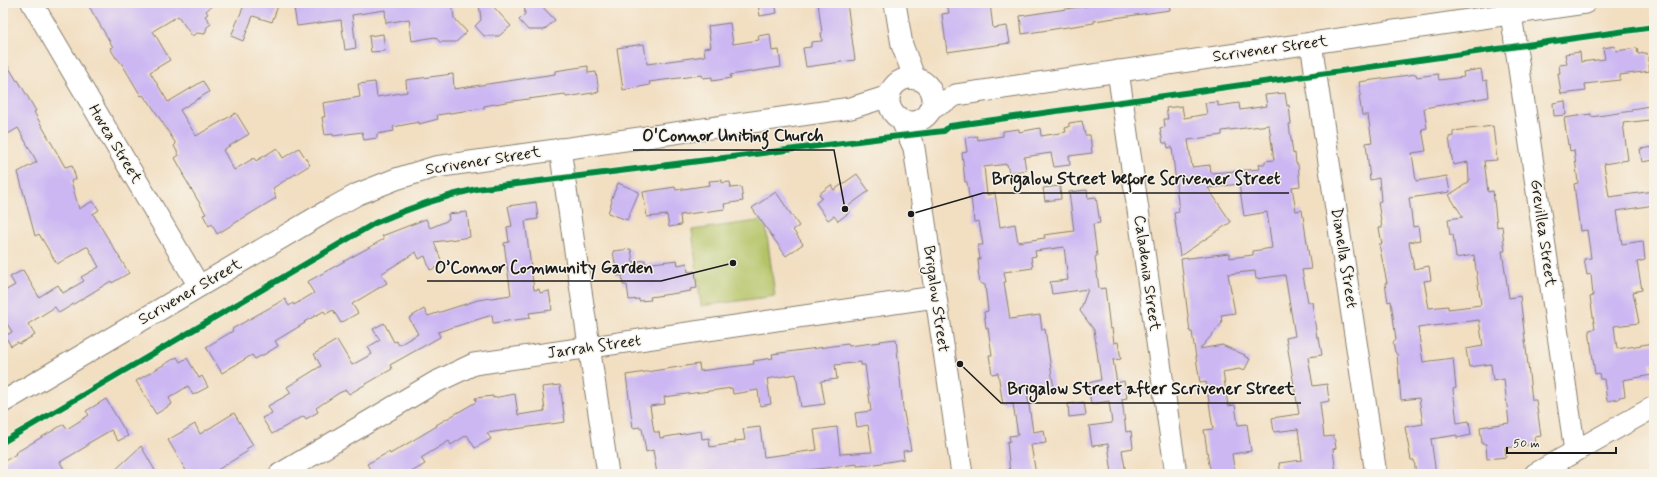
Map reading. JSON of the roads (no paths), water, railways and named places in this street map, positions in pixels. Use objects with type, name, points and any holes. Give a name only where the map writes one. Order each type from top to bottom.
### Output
[{"type":"street","name":"Hovea Street","points":[[32,3],[199,286]]},
{"type":"street","name":"Brigalow Street","points":[[895,3],[902,45],[904,96],[914,148],[962,474]]},
{"type":"street","name":"Scrivener Street","points":[[3,402],[358,194],[396,179],[434,167],[851,108],[904,96],[956,95],[1585,3]]},
{"type":"street","name":"Grevillea Street","points":[[1511,14],[1575,452]]},
{"type":"street","name":"Dianella Street","points":[[1311,43],[1376,474]]},
{"type":"street","name":"Caladenia Street","points":[[1118,71],[1176,474]]},
{"type":"street","name":"Scrivener Street","points":[[927,114],[956,95]]},
{"type":"street","points":[[904,96],[933,98],[927,114],[917,122],[909,123],[904,96]]},
{"type":"street","name":"Brigalow Street","points":[[914,148],[927,114]]},
{"type":"street","points":[[560,149],[608,474]]},
{"type":"street","name":"Jarrah Street","points":[[280,474],[434,383],[474,364],[935,297]]},
{"type":"street","points":[[1535,474],[1654,407]]},
{"type":"place","name":"O'Connor Uniting Church","points":[[845,209]]},
{"type":"place","name":"Brigalow Street before Scrivener Street","points":[[911,214]]},
{"type":"place","name":"O’Connor Community Garden","points":[[733,263]]},
{"type":"place","name":"Brigalow Street after Scrivener Street","points":[[960,364]]}]
